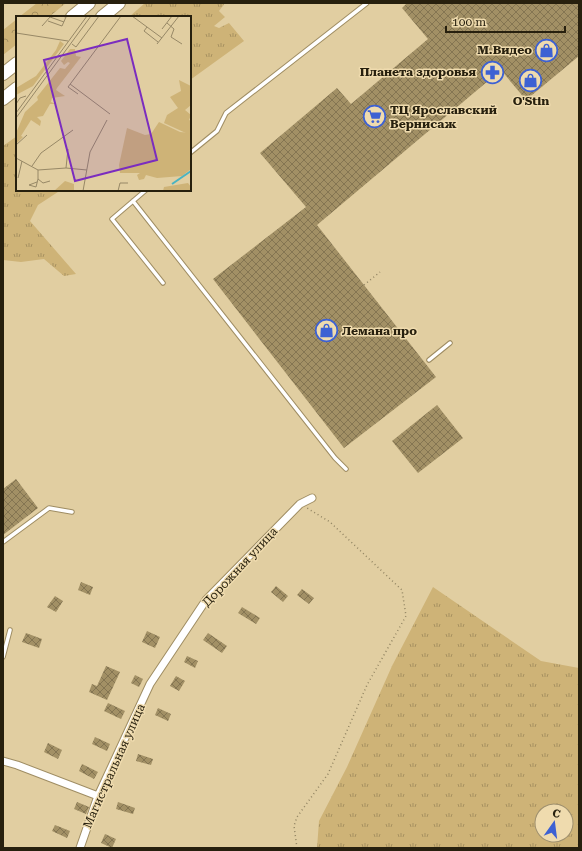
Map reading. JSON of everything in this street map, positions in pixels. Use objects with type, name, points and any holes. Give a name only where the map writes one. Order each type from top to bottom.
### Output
[{"type":"highway","points":[[73,16],[89,3]]},
{"type":"highway","points":[[103,16],[119,3]]},
{"type":"highway","points":[[3,74],[16,64]]},
{"type":"highway","points":[[3,99],[16,89]]},
{"type":"street","name":"Дорожная улица","points":[[150,684],[206,600],[300,504],[312,498]]},
{"type":"street","name":"Магистральная улица","points":[[80,848],[98,796],[150,684]]},
{"type":"street","points":[[3,761],[98,796]]},
{"type":"lane","points":[[191,152],[217,131],[226,113],[367,3]]},
{"type":"lane","points":[[145,191],[112,219],[163,283]]},
{"type":"lane","points":[[132,201],[335,458],[346,469]]},
{"type":"lane","points":[[429,360],[450,343]]},
{"type":"lane","points":[[3,542],[49,508],[72,512]]},
{"type":"lane","points":[[3,657],[10,630]]},
{"type":"path","points":[[364,285],[380,272]]},
{"type":"path","points":[[297,848],[294,826],[297,817],[328,774],[367,686],[406,616],[402,590],[330,522],[300,504]]},
{"type":"green space","points":[[37,3],[66,3],[50,16],[20,16]]},
{"type":"green space","points":[[145,3],[225,3],[219,11],[225,17],[214,26],[219,28],[229,23],[244,41],[191,79],[191,16],[130,16]]},
{"type":"green space","points":[[16,20],[16,45],[3,55],[3,30]]},
{"type":"green space","points":[[16,137],[16,191],[59,191],[38,205],[30,221],[76,274],[64,276],[44,259],[21,262],[3,260],[3,146]]},
{"type":"green space","points":[[433,587],[541,661],[579,668],[579,848],[317,848],[319,821],[347,767],[392,666]]},
{"type":"building","points":[[407,3],[579,3],[579,56],[526,100],[501,70],[317,225],[436,377],[344,448],[213,279],[306,207],[260,153],[337,88],[351,104],[428,39],[402,8]]},
{"type":"building","points":[[437,405],[463,438],[418,473],[392,441]]},
{"type":"building","points":[[16,479],[38,508],[3,535],[3,489]]},
{"type":"building","points":[[81,582],[93,587],[90,595],[78,590]]},
{"type":"building","points":[[276,586],[288,596],[283,602],[271,592]]},
{"type":"building","points":[[302,589],[314,598],[309,604],[297,595]]},
{"type":"building","points":[[55,596],[63,601],[56,612],[47,607]]},
{"type":"building","points":[[242,607],[260,618],[256,624],[238,613]]},
{"type":"building","points":[[147,631],[160,637],[155,648],[142,642]]},
{"type":"building","points":[[26,633],[42,639],[39,648],[22,642]]},
{"type":"building","points":[[208,633],[227,646],[222,653],[203,640]]},
{"type":"building","points":[[187,656],[198,661],[195,668],[184,662]]},
{"type":"building","points":[[106,666],[120,672],[107,700],[89,692],[92,684],[97,686]]},
{"type":"building","points":[[135,675],[143,679],[139,687],[131,683]]},
{"type":"building","points":[[176,676],[185,681],[179,691],[170,686]]},
{"type":"building","points":[[108,703],[125,711],[121,719],[104,711]]},
{"type":"building","points":[[158,708],[171,714],[168,721],[155,715]]},
{"type":"building","points":[[95,737],[110,744],[107,751],[92,744]]},
{"type":"building","points":[[48,743],[62,750],[58,759],[44,752]]},
{"type":"building","points":[[138,754],[153,759],[151,765],[136,761]]},
{"type":"building","points":[[82,764],[98,772],[94,779],[79,771]]},
{"type":"building","points":[[77,802],[89,807],[86,814],[74,809]]},
{"type":"building","points":[[118,802],[135,808],[133,814],[116,809]]},
{"type":"building","points":[[55,825],[70,831],[67,838],[52,831]]},
{"type":"building","points":[[105,834],[116,839],[112,848],[101,843]]},
{"type":"place","name":"М.Видео","points":[[547,50]]},
{"type":"place","name":"Планета здоровья","points":[[492,72]]},
{"type":"place","name":"O'Stin","points":[[531,80]]},
{"type":"place","name":"ТЦ Ярославский Вернисаж","points":[[374,117]]},
{"type":"place","name":"Лемана про","points":[[326,331]]}]
